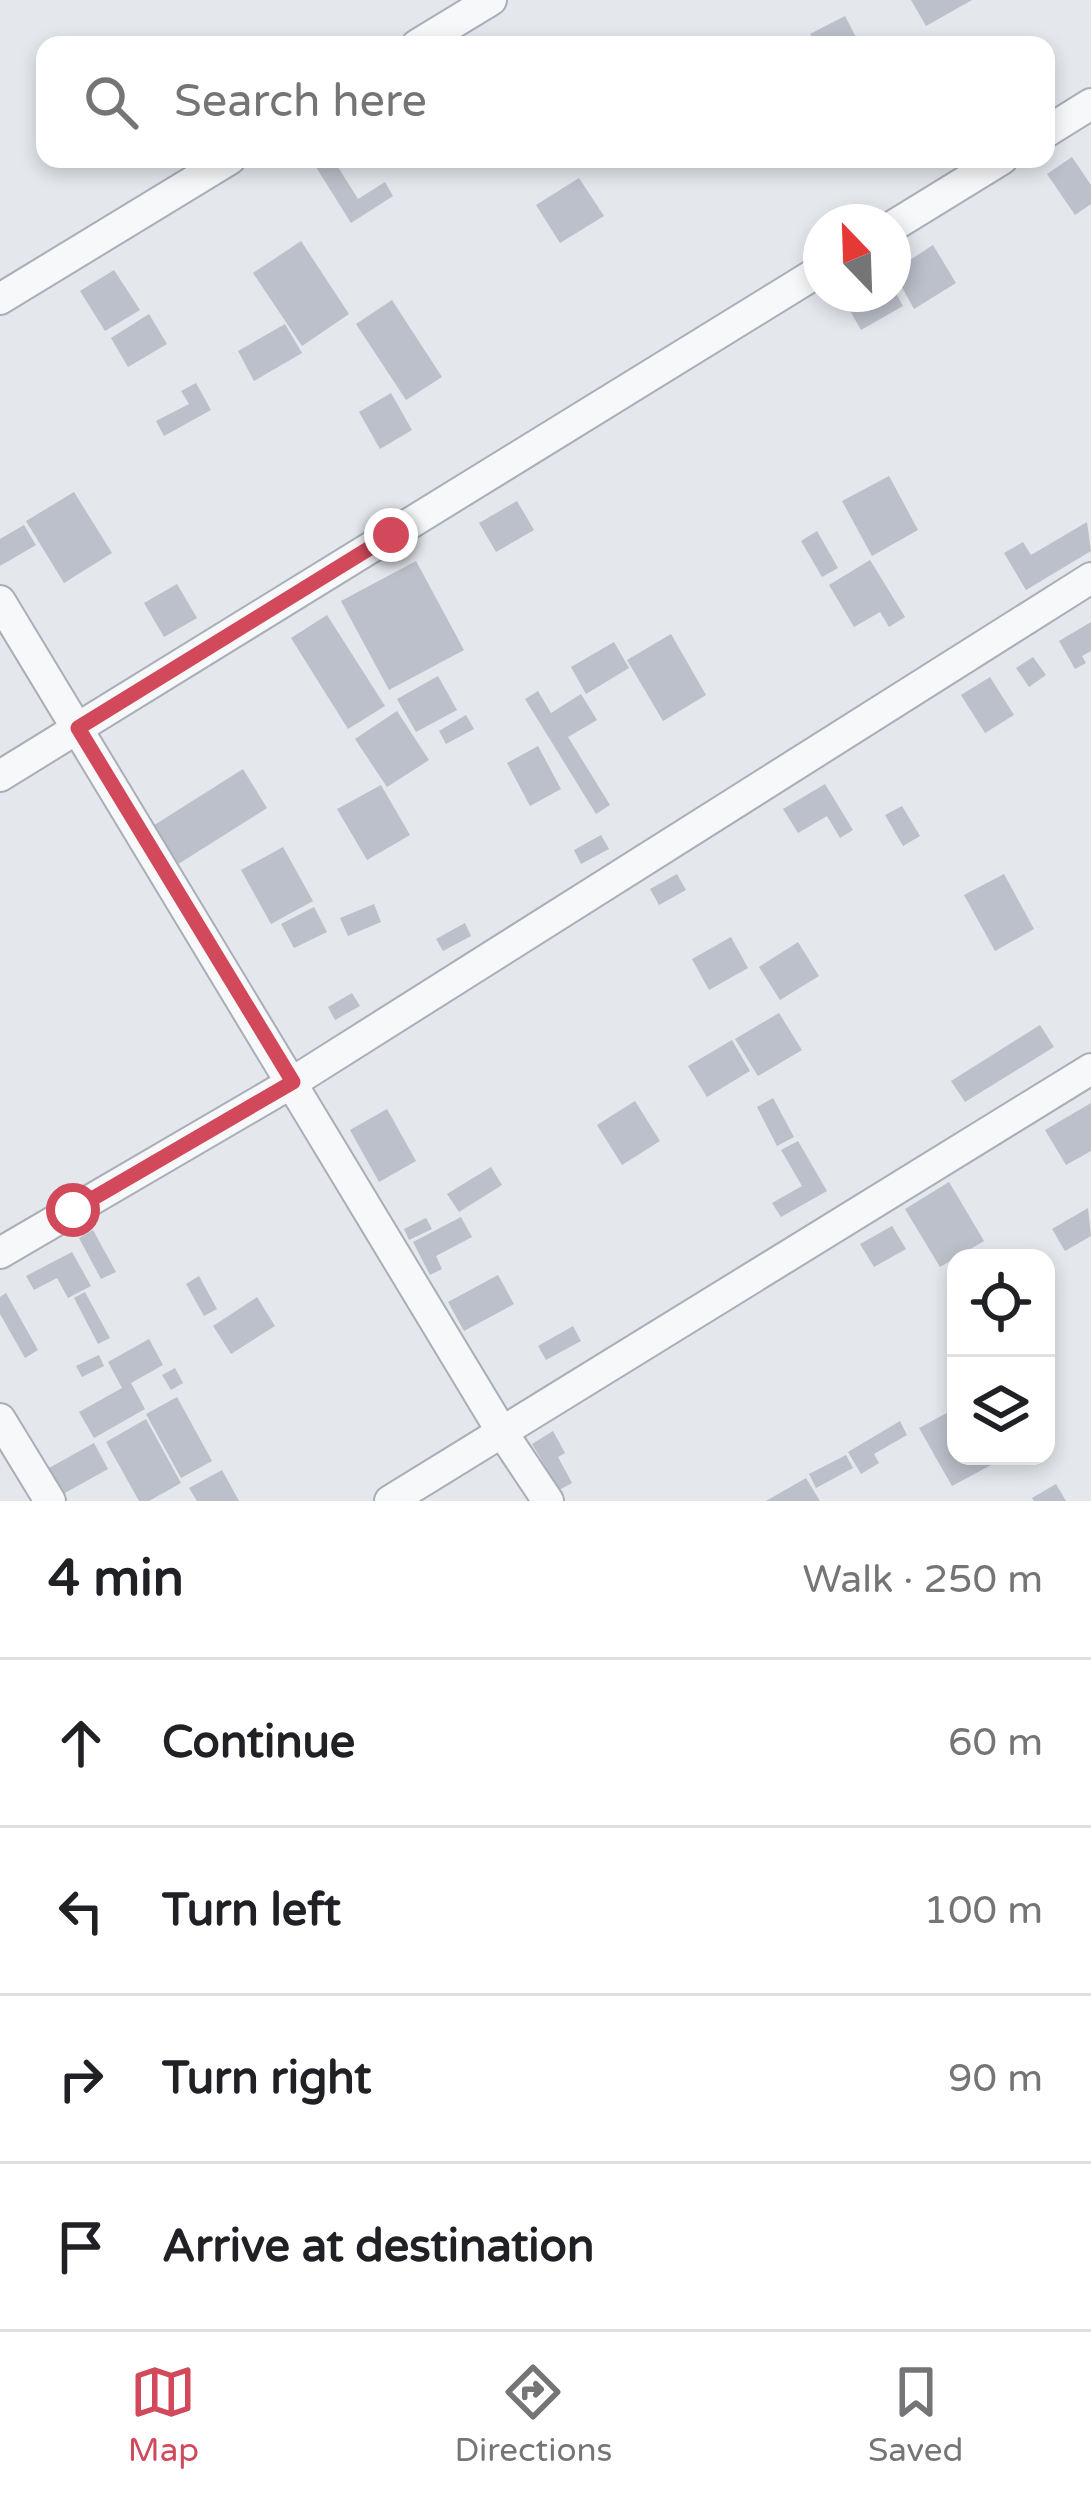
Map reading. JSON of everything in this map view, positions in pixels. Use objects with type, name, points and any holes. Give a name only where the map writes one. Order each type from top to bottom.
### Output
[{"type":"street","points":[[432,36],[491,0]]},
{"type":"street","points":[[1055,126],[1091,104]]},
{"type":"street","points":[[0,299],[215,168]]},
{"type":"street","points":[[911,215],[987,168]]},
{"type":"street","points":[[0,776],[803,281]]},
{"type":"street","points":[[0,1253],[293,1082],[1091,578]]},
{"type":"street","points":[[0,601],[548,1501]]},
{"type":"street","points":[[390,1501],[1091,1069]]},
{"type":"street","points":[[0,1419],[50,1501]]},
{"type":"building","points":[[911,0],[972,0],[926,26]]},
{"type":"building","points":[[845,16],[855,36],[811,36]]},
{"type":"building","points":[[1072,157],[1091,185],[1091,204],[1075,215],[1047,174]]},
{"type":"building","points":[[317,168],[339,168],[358,199],[385,182],[393,196],[351,223]]},
{"type":"building","points":[[579,178],[604,216],[560,243],[536,205]]},
{"type":"building","points":[[301,241],[349,314],[302,346],[253,273]]},
{"type":"building","points":[[933,245],[956,283],[914,309],[911,259]]},
{"type":"building","points":[[114,270],[140,310],[105,331],[80,291]]},
{"type":"building","points":[[392,300],[442,377],[406,400],[356,324]]},
{"type":"building","points":[[851,312],[892,312],[861,330]]},
{"type":"building","points":[[149,314],[167,344],[128,367],[111,338]]},
{"type":"building","points":[[285,324],[302,353],[254,381],[238,351]]},
{"type":"building","points":[[196,383],[211,410],[164,436],[156,421],[189,404],[181,391]]},
{"type":"building","points":[[391,393],[412,430],[380,449],[359,412]]},
{"type":"building","points":[[889,476],[918,530],[872,556],[842,501]]},
{"type":"building","points":[[74,492],[112,553],[64,583],[26,521]]},
{"type":"building","points":[[517,501],[534,530],[496,552],[479,523]]},
{"type":"building","points":[[1087,522],[1091,551],[1026,590],[1004,553],[1023,542],[1031,555]]},
{"type":"building","points":[[24,525],[36,545],[0,566],[0,539]]},
{"type":"building","points":[[817,531],[838,568],[822,577],[801,541]]},
{"type":"building","points":[[870,560],[905,617],[889,627],[880,612],[854,627],[829,585]]},
{"type":"building","points":[[416,561],[464,650],[389,690],[341,601]]},
{"type":"building","points":[[177,584],[197,618],[164,637],[144,603]]},
{"type":"building","points":[[327,615],[385,706],[348,729],[291,638]]},
{"type":"building","points":[[1091,622],[1091,651],[1082,656],[1086,663],[1075,669],[1059,641]]},
{"type":"building","points":[[671,634],[706,695],[663,721],[627,660]]},
{"type":"building","points":[[614,642],[629,668],[586,694],[571,667]]},
{"type":"building","points":[[1033,657],[1046,675],[1029,687],[1016,668]]},
{"type":"building","points":[[438,676],[457,710],[416,732],[397,699]]},
{"type":"building","points":[[990,677],[1014,715],[985,733],[961,695]]},
{"type":"building","points":[[538,691],[551,713],[581,694],[597,720],[568,737],[610,805],[596,814],[525,699]]},
{"type":"building","points":[[397,711],[429,760],[387,787],[355,739]]},
{"type":"building","points":[[466,715],[474,729],[446,744],[439,731]]},
{"type":"building","points":[[538,746],[561,789],[530,806],[507,763]]},
{"type":"building","points":[[243,769],[267,808],[172,868],[148,829]]},
{"type":"building","points":[[825,784],[853,830],[840,838],[827,816],[798,833],[783,809]]},
{"type":"building","points":[[381,785],[410,835],[367,860],[337,809]]},
{"type":"building","points":[[902,806],[920,836],[903,846],[885,815]]},
{"type":"building","points":[[601,835],[609,849],[581,864],[574,850]]},
{"type":"building","points":[[283,847],[313,901],[271,924],[241,870]]},
{"type":"building","points":[[677,874],[686,890],[659,905],[650,889]]},
{"type":"building","points":[[1004,874],[1034,929],[995,951],[964,895]]},
{"type":"building","points":[[374,904],[381,922],[348,936],[340,918]]},
{"type":"building","points":[[314,907],[327,932],[294,948],[281,924]]},
{"type":"building","points":[[465,923],[471,936],[443,951],[436,939]]},
{"type":"building","points":[[731,937],[748,968],[709,990],[692,959]]},
{"type":"building","points":[[798,942],[819,976],[780,1000],[759,967]]},
{"type":"building","points":[[352,993],[360,1006],[335,1020],[328,1007]]},
{"type":"building","points":[[779,1013],[802,1050],[758,1076],[735,1039]]},
{"type":"building","points":[[1040,1025],[1054,1047],[965,1102],[951,1081]]},
{"type":"building","points":[[732,1040],[750,1071],[707,1097],[688,1066]]},
{"type":"building","points":[[773,1098],[794,1137],[777,1146],[757,1107]]},
{"type":"building","points":[[635,1101],[660,1141],[622,1165],[597,1125]]},
{"type":"building","points":[[1091,1103],[1091,1151],[1066,1165],[1045,1130]]},
{"type":"building","points":[[387,1109],[416,1161],[379,1182],[350,1130]]},
{"type":"building","points":[[798,1141],[827,1191],[781,1217],[772,1203],[802,1186],[781,1150]]},
{"type":"building","points":[[491,1167],[502,1185],[459,1212],[447,1194]]},
{"type":"building","points":[[949,1182],[984,1241],[970,1249],[947,1249],[947,1263],[940,1267],[905,1209]]},
{"type":"building","points":[[1088,1208],[1091,1236],[1065,1251],[1052,1229]]},
{"type":"building","points":[[461,1217],[472,1237],[436,1256],[442,1269],[430,1275],[413,1242]]},
{"type":"building","points":[[426,1218],[432,1229],[409,1240],[404,1229]]},
{"type":"building","points":[[892,1226],[906,1249],[874,1267],[860,1244]]},
{"type":"building","points":[[93,1230],[116,1272],[101,1279],[79,1238]]},
{"type":"building","points":[[72,1252],[91,1286],[68,1298],[57,1278],[34,1290],[26,1276]]},
{"type":"building","points":[[498,1275],[514,1304],[464,1331],[448,1302]]},
{"type":"building","points":[[199,1276],[217,1309],[204,1316],[186,1284]]},
{"type":"building","points":[[85,1292],[110,1338],[98,1344],[74,1298]]},
{"type":"building","points":[[6,1293],[38,1350],[25,1358],[0,1314],[0,1297]]},
{"type":"building","points":[[257,1297],[275,1326],[231,1354],[213,1326]]},
{"type":"building","points":[[573,1326],[581,1341],[546,1360],[538,1346]]},
{"type":"building","points":[[149,1339],[163,1365],[131,1383],[145,1409],[94,1438],[79,1412],[122,1388],[108,1362]]},
{"type":"building","points":[[99,1355],[104,1366],[82,1377],[76,1366]]},
{"type":"building","points":[[175,1368],[183,1383],[171,1390],[162,1375]]},
{"type":"building","points":[[177,1397],[212,1461],[181,1478],[146,1414]]},
{"type":"building","points":[[947,1413],[947,1465],[991,1465],[952,1486],[919,1428]]},
{"type":"building","points":[[146,1419],[181,1483],[149,1501],[139,1501],[106,1442]]},
{"type":"building","points":[[900,1421],[907,1435],[874,1454],[879,1463],[861,1474],[848,1452]]},
{"type":"building","points":[[553,1431],[565,1453],[558,1457],[572,1483],[559,1490],[532,1444]]},
{"type":"building","points":[[94,1443],[108,1469],[63,1494],[49,1468]]},
{"type":"building","points":[[846,1455],[853,1468],[816,1488],[809,1474]]},
{"type":"building","points":[[222,1470],[239,1501],[197,1501],[189,1488]]},
{"type":"building","points":[[806,1478],[820,1501],[766,1501]]},
{"type":"building","points":[[1056,1484],[1066,1501],[1034,1501],[1032,1498]]},
{"type":"route","points":[[73,1210],[293,1082],[78,728],[391,535]]}]
